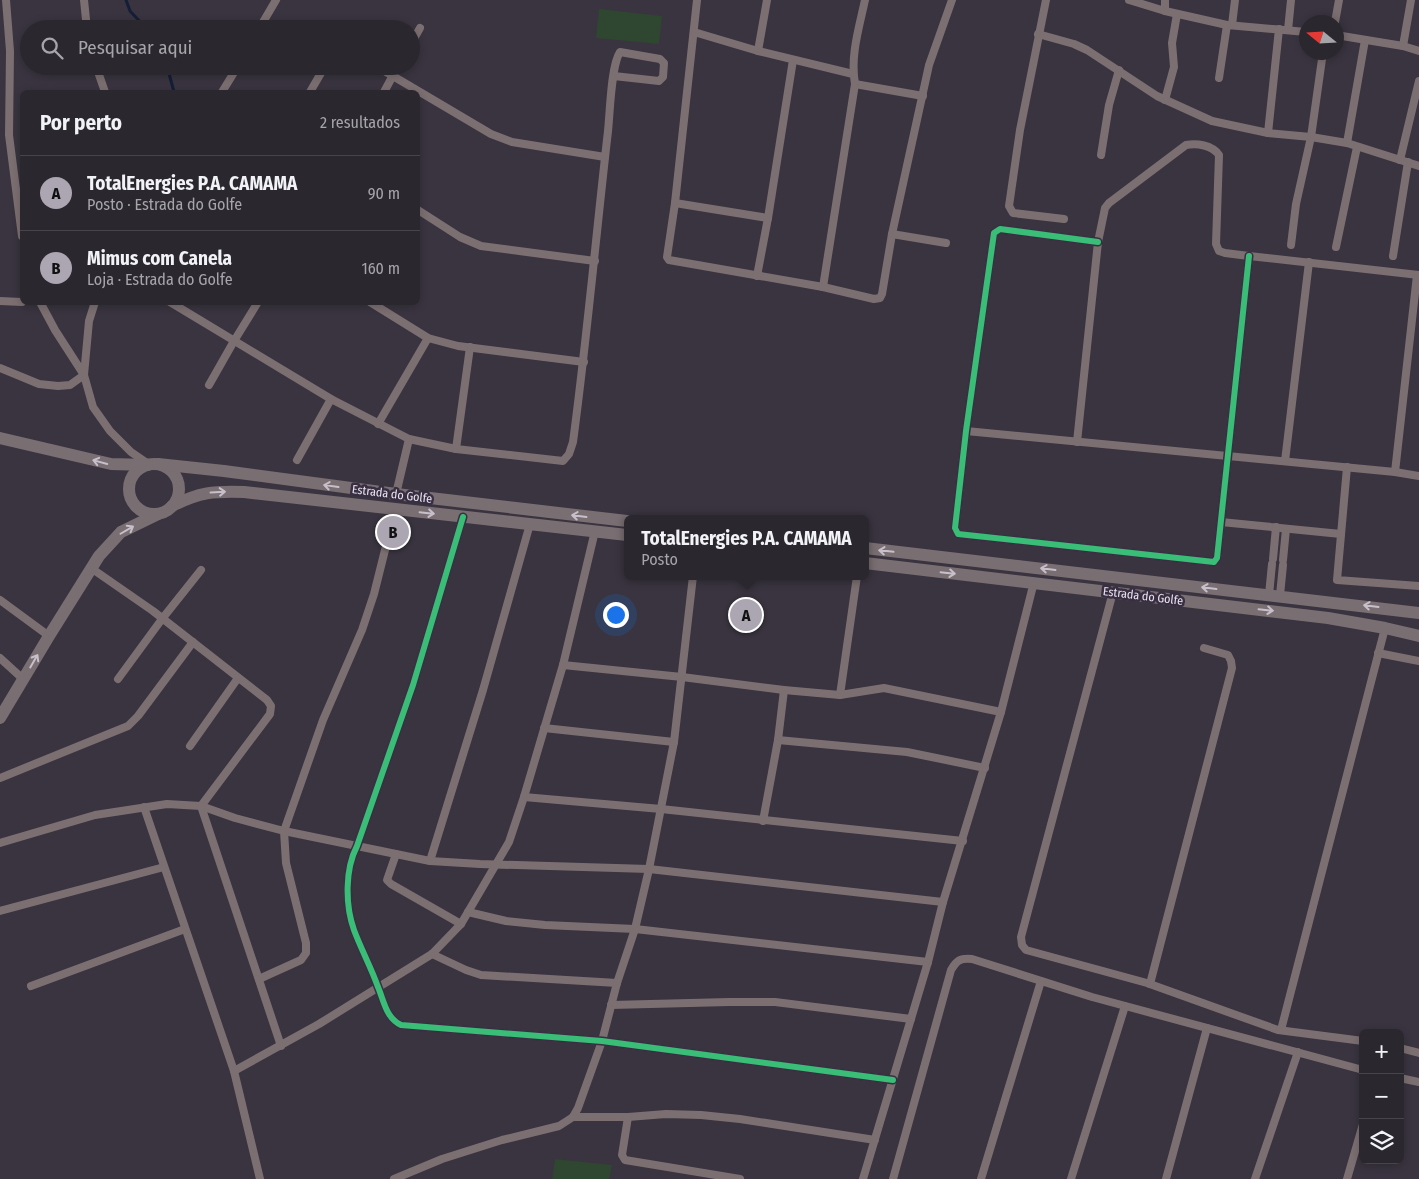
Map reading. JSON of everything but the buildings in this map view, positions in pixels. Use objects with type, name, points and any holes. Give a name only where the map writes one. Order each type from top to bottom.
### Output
[{"type":"highway","name":"Estrada do Golfe","points":[[1,441],[111,464],[153,464],[224,471],[396,494],[624,521]]},
{"type":"highway","points":[[158,514],[142,511],[135,506],[130,498],[130,481],[140,468],[153,464],[172,471],[176,477],[179,492],[172,506]]},
{"type":"highway","name":"Estrada do Golfe","points":[[0,718],[99,556],[121,532],[166,512],[172,506],[204,493],[244,492],[624,535]]},
{"type":"highway","name":"Estrada do Golfe","points":[[869,548],[1419,613]]},
{"type":"highway","name":"Estrada do Golfe","points":[[869,563],[1328,618],[1419,636]]},
{"type":"street","points":[[6,0],[10,51],[9,135],[20,220]]},
{"type":"street","points":[[84,0],[86,20]]},
{"type":"street","points":[[265,20],[276,0]]},
{"type":"street","points":[[697,0],[667,257],[669,260],[823,287],[874,299],[880,298],[882,294],[892,234],[929,65],[952,0]]},
{"type":"street","points":[[758,51],[767,0]]},
{"type":"street","points":[[823,287],[855,84],[853,74],[855,46],[865,0]]},
{"type":"street","points":[[1046,0],[1020,130],[1009,206],[1013,213],[1064,219]]},
{"type":"street","points":[[1129,0],[1177,14],[1230,25],[1299,31]]},
{"type":"street","points":[[1165,0],[1165,11]]},
{"type":"street","points":[[1219,78],[1235,0]]},
{"type":"street","points":[[1268,133],[1284,30],[1291,0]]},
{"type":"street","points":[[1336,15],[1339,0]]},
{"type":"street","points":[[1403,46],[1411,0]]},
{"type":"street","points":[[1165,100],[1174,67],[1172,43],[1177,14]]},
{"type":"street","points":[[694,32],[792,60],[853,74]]},
{"type":"street","points":[[1038,34],[1081,47],[1157,96],[1212,121],[1268,133],[1347,143],[1419,166]]},
{"type":"street","points":[[1344,36],[1403,46],[1419,51]]},
{"type":"street","points":[[1347,143],[1365,40]]},
{"type":"street","points":[[0,51],[10,51]]},
{"type":"street","points":[[175,305],[331,400],[409,439],[456,449],[563,461],[569,454],[573,442],[584,362],[605,157],[614,76],[616,58],[620,52],[660,59],[664,62],[663,77],[659,81],[614,76]]},
{"type":"street","points":[[757,276],[768,218],[792,60]]},
{"type":"street","points":[[1291,245],[1296,204],[1311,137],[1322,60]]},
{"type":"street","points":[[1101,155],[1109,105],[1119,70]]},
{"type":"street","points":[[99,75],[104,90]]},
{"type":"street","points":[[223,90],[232,75]]},
{"type":"street","points":[[311,90],[320,75]]},
{"type":"street","points":[[385,90],[393,76],[417,90]]},
{"type":"street","points":[[1393,256],[1404,161],[1419,81]]},
{"type":"street","points":[[855,84],[923,96]]},
{"type":"street","points":[[420,92],[500,138],[517,143],[605,157]]},
{"type":"street","points":[[1077,442],[1098,242],[1105,208],[1186,145],[1192,144],[1209,147],[1219,155],[1216,244],[1219,251],[1418,275],[1395,472]]},
{"type":"street","points":[[1336,247],[1357,146]]},
{"type":"street","points":[[674,203],[768,218]]},
{"type":"street","points":[[420,211],[460,237],[482,246],[595,261]]},
{"type":"street","points":[[1098,242],[1000,229],[994,233],[966,431],[955,528],[958,534],[1214,562],[1217,558],[1229,456],[1249,256]]},
{"type":"street","points":[[892,234],[946,243]]},
{"type":"street","points":[[1285,461],[1309,262]]},
{"type":"street","points":[[0,301],[20,302]]},
{"type":"street","points":[[42,305],[84,375],[93,407],[110,431],[131,452],[153,464]]},
{"type":"street","points":[[0,368],[39,384],[70,385],[84,375],[90,321],[94,305]]},
{"type":"street","points":[[209,385],[256,305]]},
{"type":"street","points":[[375,305],[428,338],[458,346],[584,362]]},
{"type":"street","points":[[378,424],[428,338]]},
{"type":"street","points":[[456,449],[470,347]]},
{"type":"street","points":[[297,460],[331,400]]},
{"type":"street","points":[[966,431],[1347,467],[1419,476]]},
{"type":"street","points":[[396,494],[409,439]]},
{"type":"street","points":[[1347,467],[1337,580],[1419,586]]},
{"type":"street","points":[[259,979],[301,960],[306,952],[306,943],[286,863],[284,831],[323,720],[362,630],[374,594],[395,510]]},
{"type":"street","points":[[463,516],[412,686],[352,856],[349,873],[348,902],[353,928],[393,1021],[401,1025],[602,1041],[893,1080]]},
{"type":"street","points":[[1221,522],[1341,534]]},
{"type":"street","points":[[430,861],[486,680],[530,524]]},
{"type":"street","points":[[1275,595],[1272,562],[1276,527]]},
{"type":"street","points":[[1275,595],[1283,562],[1286,528]]},
{"type":"street","points":[[234,1071],[280,1046],[432,954],[461,924],[498,864],[509,842],[563,665],[595,531]]},
{"type":"street","points":[[91,568],[193,642],[267,700],[271,706],[270,714],[201,806]]},
{"type":"street","points":[[118,679],[201,570]]},
{"type":"street","points":[[573,1117],[602,1041],[617,983],[635,929],[649,869],[674,742],[693,580]]},
{"type":"street","points":[[840,695],[856,580]]},
{"type":"street","points":[[863,1179],[928,962],[943,902],[1002,712],[1034,582]]},
{"type":"street","points":[[1113,592],[1021,937],[1022,945],[1026,950],[1150,984],[1235,1016],[1281,1030],[1359,1040]]},
{"type":"street","points":[[0,600],[49,636]]},
{"type":"street","points":[[1281,1030],[1385,628]]},
{"type":"street","points":[[0,778],[128,726],[138,716],[193,642]]},
{"type":"street","points":[[1150,984],[1232,668],[1228,655],[1204,648]]},
{"type":"street","points":[[1378,653],[1419,661]]},
{"type":"street","points":[[0,658],[23,679]]},
{"type":"street","points":[[563,665],[840,695],[884,688],[1002,712]]},
{"type":"street","points":[[190,746],[238,678]]},
{"type":"street","points":[[763,820],[778,740],[784,690]]},
{"type":"street","points":[[544,728],[674,742]]},
{"type":"street","points":[[778,740],[907,752],[985,768]]},
{"type":"street","points":[[524,797],[661,808],[963,841]]},
{"type":"street","points":[[0,843],[95,815],[167,804],[201,806],[235,818],[284,831],[430,861],[649,869],[943,902]]},
{"type":"street","points":[[201,806],[280,1046]]},
{"type":"street","points":[[144,807],[234,1071],[260,1179]]},
{"type":"street","points":[[396,854],[388,874],[388,880],[391,884],[461,924]]},
{"type":"street","points":[[0,911],[164,867]]},
{"type":"street","points":[[468,912],[506,920],[545,925],[635,929],[928,962]]},
{"type":"street","points":[[31,986],[186,929]]},
{"type":"street","points":[[432,954],[481,975],[617,983]]},
{"type":"street","points":[[893,1179],[951,970],[956,961],[962,958],[972,959],[1125,1006],[1359,1069]]},
{"type":"street","points":[[982,1179],[1041,981]]},
{"type":"street","points":[[611,1005],[775,1002],[911,1019]]},
{"type":"street","points":[[1071,1179],[1125,1006]]},
{"type":"street","points":[[1166,1179],[1207,1028]]},
{"type":"street","points":[[1404,1049],[1419,1053]]},
{"type":"street","points":[[1255,1179],[1298,1052]]},
{"type":"street","points":[[1404,1079],[1419,1082]]},
{"type":"street","points":[[394,1179],[442,1159],[502,1140],[559,1126],[573,1117],[628,1117],[666,1114],[740,1118],[875,1140]]},
{"type":"street","points":[[628,1117],[622,1155],[624,1160],[740,1179]]},
{"type":"street","points":[[1347,1179],[1359,1138]]},
{"type":"green space","points":[[599,9],[662,16],[659,44],[596,38]]},
{"type":"green space","points":[[555,1159],[612,1165],[609,1179],[552,1179]]},
{"type":"waterway","points":[[126,0],[130,11],[138,20]]},
{"type":"waterway","points":[[169,75],[173,90]]},
{"type":"cycle path","points":[[1098,242],[1000,229],[994,233],[966,431],[955,528],[958,534],[1214,562],[1217,558],[1249,256]]},
{"type":"cycle path","points":[[463,517],[413,685],[353,855],[348,876],[349,910],[354,930],[386,1009],[392,1018],[401,1025],[602,1041],[893,1080]]},
{"type":"place","name":"Mimus com Canela","points":[[393,532]]},
{"type":"place","name":"TotalEnergies P.A. CAMAMA","points":[[746,615]]}]
